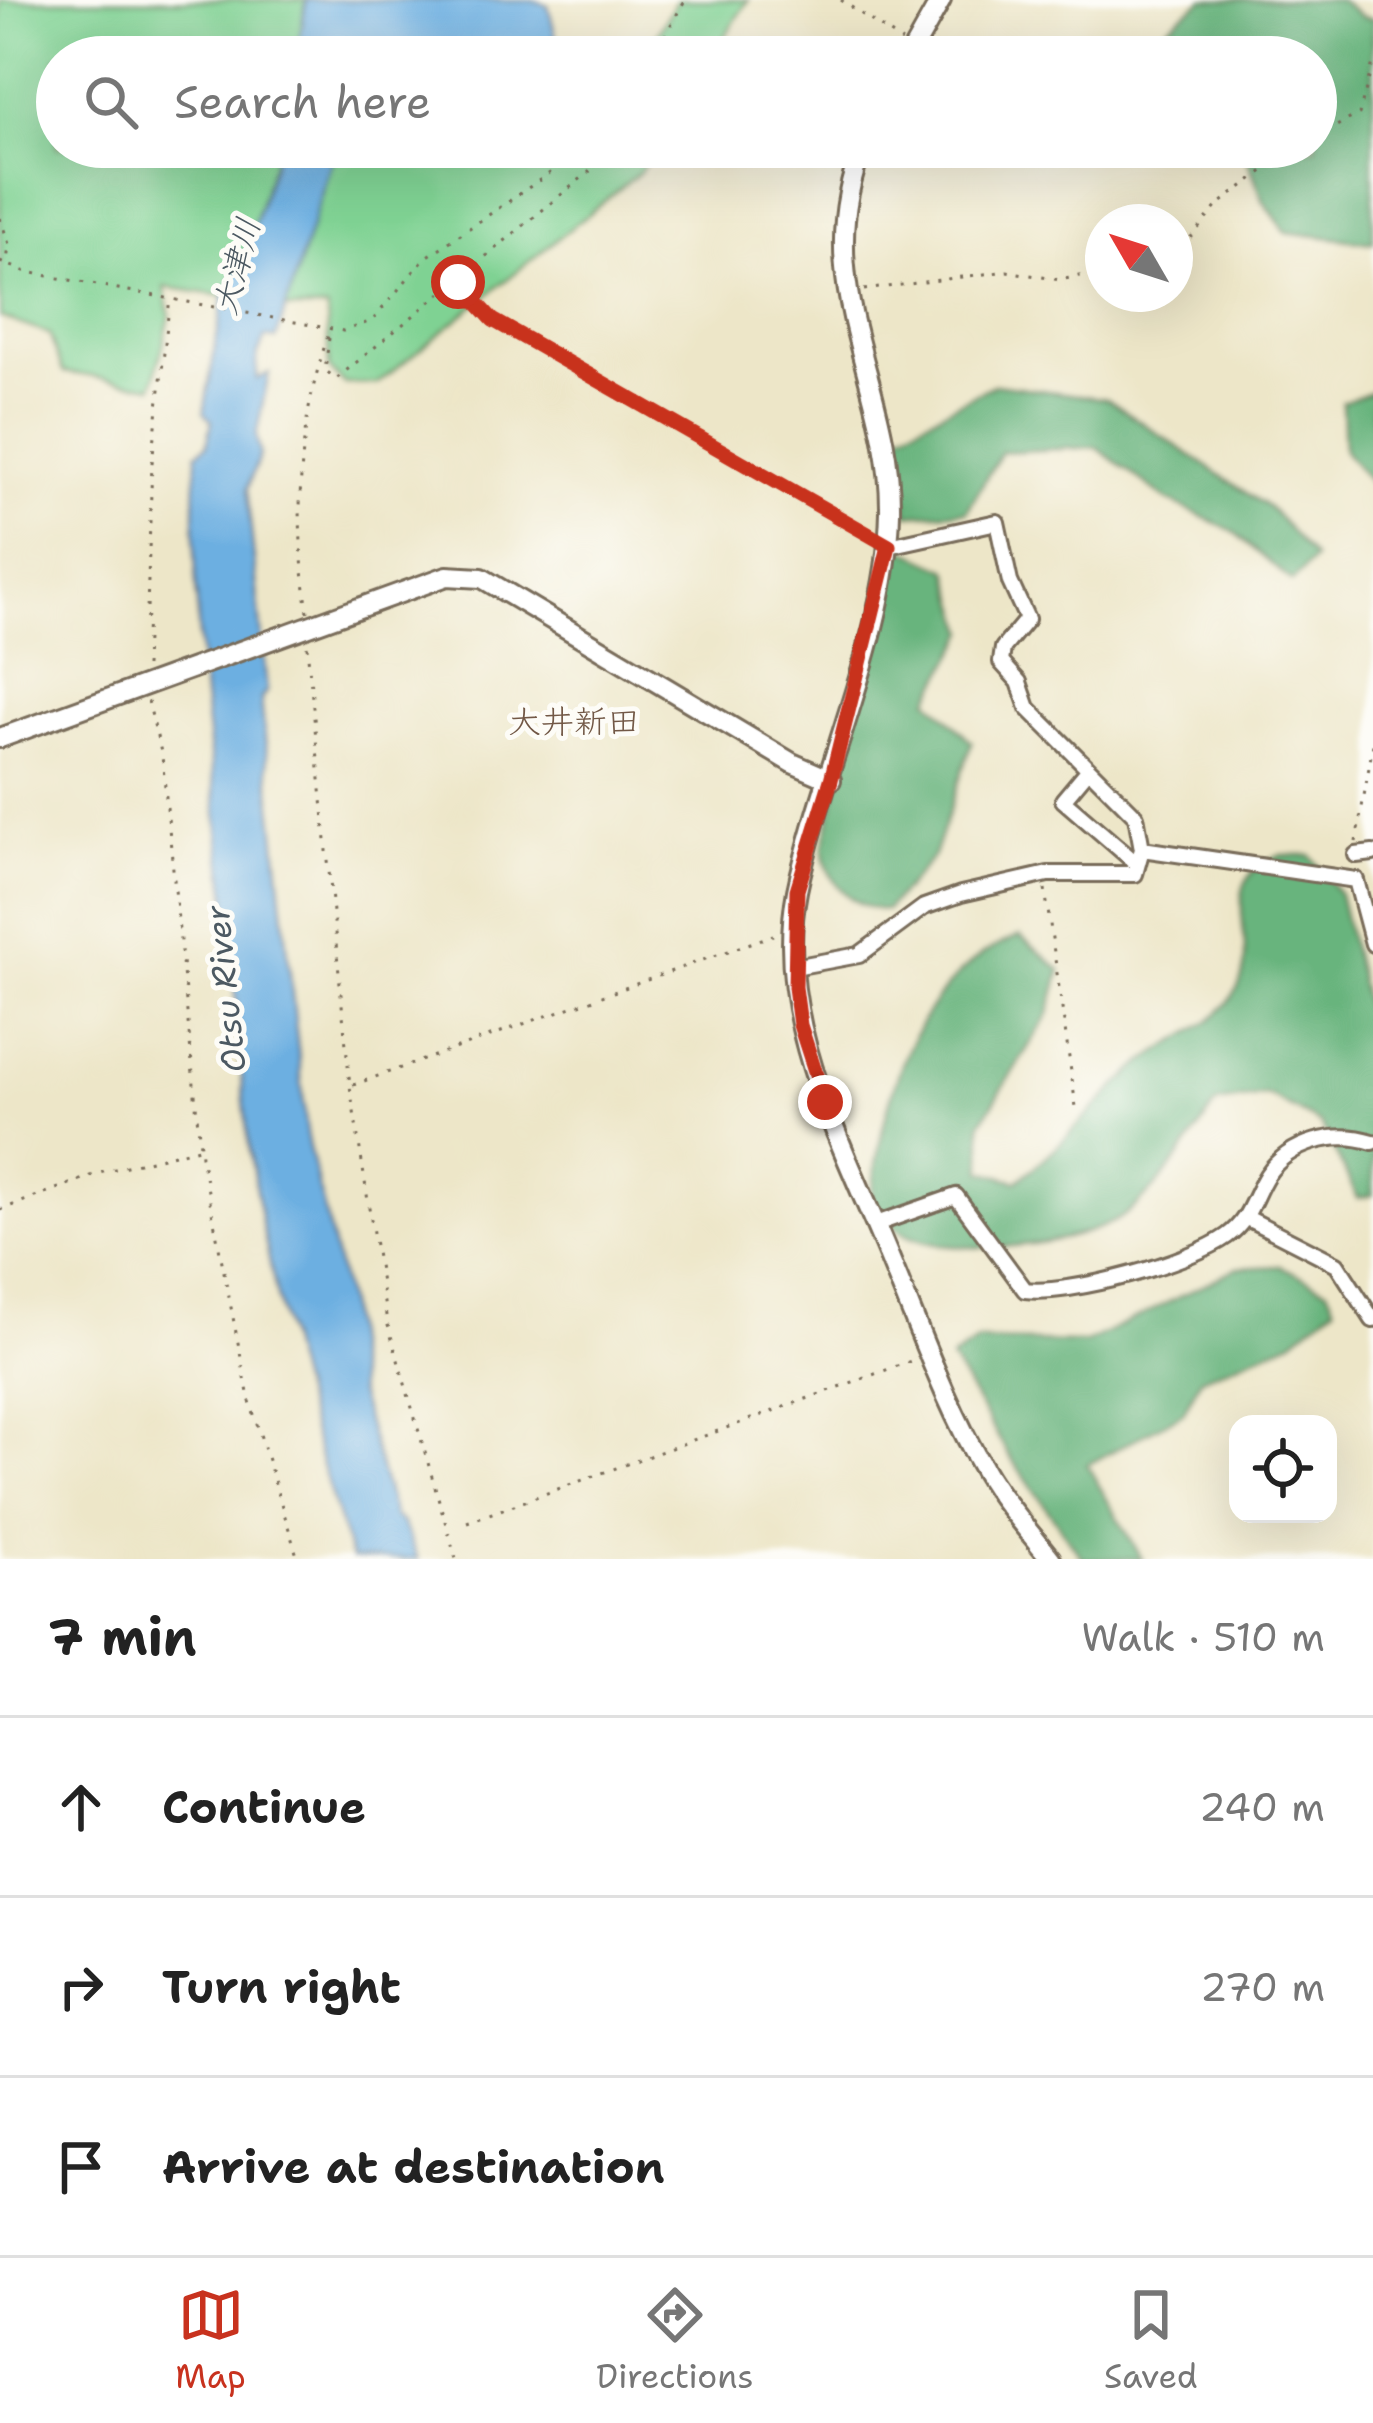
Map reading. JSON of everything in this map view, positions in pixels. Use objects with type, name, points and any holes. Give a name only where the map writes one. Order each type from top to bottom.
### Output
[{"type":"street","points":[[921,36],[941,0]]},
{"type":"street","points":[[857,168],[846,211],[844,293],[884,440],[889,546],[831,780],[797,890],[793,933],[800,1025],[930,1355],[987,1475],[1051,1559]]},
{"type":"street","points":[[794,968],[859,955],[923,908],[1043,875],[1135,874],[1139,857],[1136,816],[1028,708],[1019,682],[1001,662],[1003,648],[1027,619],[1010,582],[997,522],[889,546]]},
{"type":"street","points":[[0,738],[447,576],[482,578],[791,763],[831,780]]},
{"type":"street","points":[[1089,769],[1063,800],[1139,857],[1356,880],[1373,944]]},
{"type":"street","points":[[1356,855],[1373,853]]},
{"type":"street","points":[[876,1224],[956,1196],[1025,1290],[1050,1293],[1114,1279],[1226,1238],[1247,1218],[1268,1172],[1304,1145],[1346,1133],[1373,1142]]},
{"type":"street","points":[[1247,1218],[1337,1264],[1373,1320]]},
{"type":"path","points":[[665,36],[686,0]]},
{"type":"path","points":[[841,0],[889,36]]},
{"type":"path","points":[[1337,125],[1359,114],[1373,63]]},
{"type":"path","points":[[0,262],[330,331],[373,321],[424,259],[556,168]]},
{"type":"path","points":[[330,331],[325,370],[336,379],[594,168]]},
{"type":"path","points":[[1193,235],[1218,205],[1268,168]]},
{"type":"path","points":[[0,218],[9,244],[7,265]]},
{"type":"path","points":[[844,293],[1007,272],[1060,280],[1085,275]]},
{"type":"path","points":[[458,282],[493,320],[889,546]]},
{"type":"path","points":[[170,298],[150,484],[144,686],[162,756],[200,1148],[232,1328],[298,1559]]},
{"type":"path","points":[[330,331],[309,404],[299,490],[297,537],[308,687],[350,1086],[387,1322],[456,1559]]},
{"type":"path","points":[[1356,855],[1357,816],[1373,744]]},
{"type":"path","points":[[1043,875],[1077,1114]]},
{"type":"path","points":[[350,1086],[780,933],[793,933]]},
{"type":"path","points":[[0,1210],[99,1173],[200,1148]]},
{"type":"path","points":[[467,1522],[930,1355]]},
{"type":"green space","points":[[0,0],[306,0],[300,36],[36,36],[36,168],[272,168],[244,257],[224,296],[165,287],[170,316],[153,386],[63,372],[49,334],[0,317]]},
{"type":"green space","points":[[677,0],[748,0],[725,36],[656,36]]},
{"type":"green space","points":[[1203,0],[1339,0],[1361,17],[1373,19],[1373,243],[1286,232],[1264,202],[1251,168],[1337,168],[1337,36],[1163,36],[1167,27]]},
{"type":"green space","points":[[329,168],[642,168],[377,384],[344,384],[329,368],[327,309],[284,309]]},
{"type":"green space","points":[[995,384],[1107,399],[1273,511],[1314,559],[1292,582],[1233,531],[1167,500],[1096,447],[1001,452],[967,511],[908,515],[897,435]]},
{"type":"green space","points":[[1373,391],[1373,486],[1344,451],[1342,402]]},
{"type":"green space","points":[[899,547],[949,570],[967,632],[929,699],[972,742],[934,856],[886,910],[862,904],[842,890],[828,869],[824,845],[866,669],[886,617]]},
{"type":"green space","points":[[1282,855],[1310,855],[1339,894],[1366,1009],[1373,1016],[1373,1195],[1358,1198],[1321,1124],[1267,1095],[1217,1103],[1150,1193],[1102,1227],[1019,1246],[960,1247],[913,1238],[885,1218],[871,1202],[895,1083],[929,1010],[954,979],[984,954],[1020,936],[1061,970],[1049,1014],[981,1123],[983,1171],[1017,1181],[1138,1067],[1205,1024],[1228,1003],[1244,970],[1242,895],[1260,865]]},
{"type":"green space","points":[[1281,1266],[1327,1289],[1335,1306],[1293,1340],[1201,1378],[1183,1413],[1087,1465],[1142,1559],[1083,1559],[1008,1454],[951,1359],[978,1341],[1086,1343],[1237,1268]]},
{"type":"water","points":[[306,0],[533,0],[548,5],[556,36],[300,36]]},
{"type":"water","points":[[272,168],[329,168],[276,339],[265,337],[257,356],[257,379],[269,373],[256,436],[260,454],[247,489],[267,690],[261,699],[308,1143],[347,1304],[358,1393],[394,1517],[402,1523],[418,1559],[351,1559],[279,1307],[250,1152],[198,625],[195,512],[197,453],[207,445],[212,421],[204,413],[224,296],[244,257]]},
{"type":"district","name":"大井新田","points":[[574,721]]},
{"type":"route","points":[[458,282],[493,320],[889,546],[831,780],[797,890],[793,933],[800,1025],[825,1102]]},
{"type":"water label","name":"大津川","points":[[236,266]]},
{"type":"water label","name":"Otsu River","points":[[225,989]]}]
